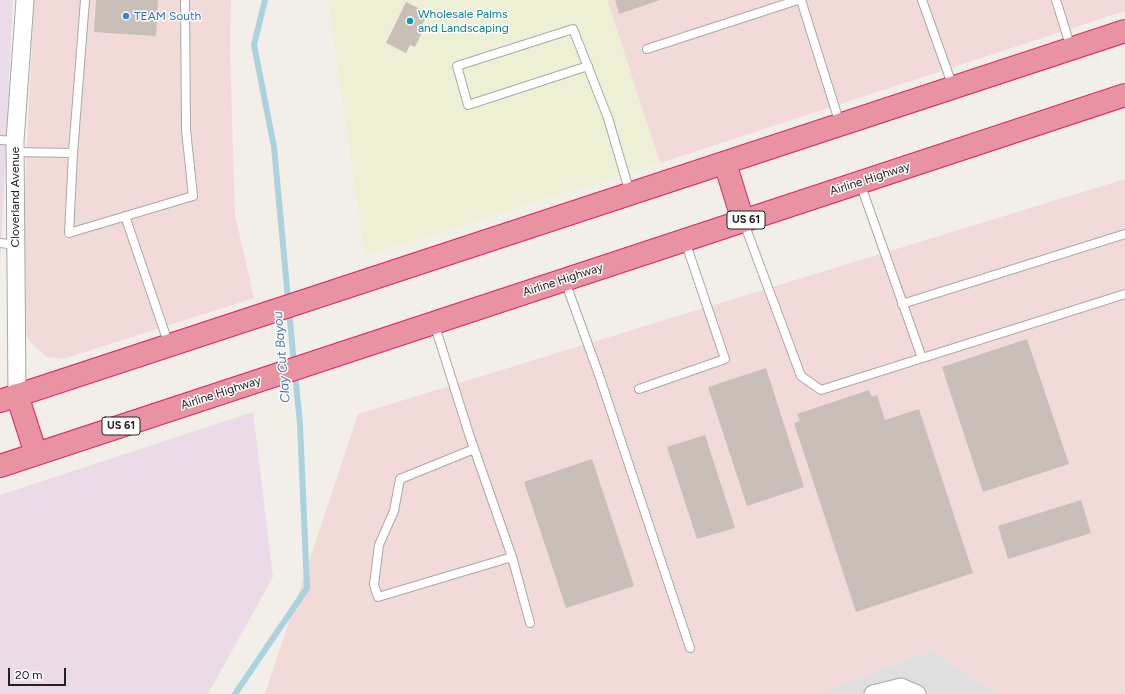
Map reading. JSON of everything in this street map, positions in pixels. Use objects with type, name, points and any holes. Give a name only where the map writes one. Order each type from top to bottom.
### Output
[{"type":"highway","points":[[36,454],[8,398],[1125,32]]},
{"type":"highway","name":"Airline Highway","points":[[0,466],[1125,95]]},
{"type":"highway","points":[[725,162],[743,221]]},
{"type":"street","name":"Cloverland Avenue","points":[[8,398],[8,244],[10,144],[26,0]]},
{"type":"street","points":[[873,694],[901,687],[917,694]]},
{"type":"lane","points":[[85,0],[73,153],[70,233],[193,196],[186,130],[185,0]]},
{"type":"lane","points":[[647,49],[800,0],[840,125]]},
{"type":"lane","points":[[922,0],[953,88]]},
{"type":"lane","points":[[1056,0],[1071,49]]},
{"type":"lane","points":[[588,66],[468,105],[457,66],[573,29],[588,66],[608,118],[630,194]]},
{"type":"lane","points":[[10,144],[73,153]]},
{"type":"lane","points":[[859,182],[922,358]]},
{"type":"lane","points":[[125,216],[169,345]]},
{"type":"lane","points":[[743,221],[800,376],[821,390],[1125,294]]},
{"type":"lane","points":[[902,304],[1125,234]]},
{"type":"lane","points":[[638,389],[725,359],[685,240]]},
{"type":"lane","points":[[564,280],[599,375],[690,648]]},
{"type":"lane","points":[[434,323],[474,449],[512,557],[530,623]]},
{"type":"lane","points":[[474,449],[400,479],[394,511],[379,545],[374,585],[378,597],[512,557]]},
{"type":"shaded area","points":[[0,0],[13,0],[0,270]]},
{"type":"shaded area","points":[[34,0],[231,0],[230,50],[235,215],[254,298],[63,359],[47,357],[33,345],[27,337],[22,316],[20,290]]},
{"type":"shaded area","points":[[607,0],[1125,0],[1125,11],[660,163]]},
{"type":"shaded area","points":[[1125,179],[1125,694],[999,694],[931,651],[815,694],[265,694],[358,414]]},
{"type":"shaded area","points":[[253,412],[273,577],[208,694],[0,694],[0,495]]},
{"type":"shaded area","points":[[931,651],[999,694],[815,694]]},
{"type":"green space","points":[[328,0],[607,0],[660,163],[365,256]]},
{"type":"building","name":"TEAM South","points":[[96,0],[158,0],[156,36],[94,32]]},
{"type":"building","points":[[615,0],[660,0],[619,14]]},
{"type":"building","name":"Wholesale Palms and Landscaping","points":[[406,2],[428,13],[420,29],[423,30],[415,47],[410,45],[406,53],[386,43]]},
{"type":"building","points":[[1027,339],[1069,464],[983,492],[942,367]]},
{"type":"building","points":[[766,368],[804,487],[747,506],[708,387]]},
{"type":"building","points":[[869,390],[872,397],[877,395],[885,420],[919,409],[973,573],[856,612],[794,423],[800,421],[797,414]]},
{"type":"building","points":[[705,435],[735,528],[697,539],[667,447]]},
{"type":"building","points":[[592,459],[634,586],[566,608],[524,482]]},
{"type":"building","points":[[1081,500],[1091,533],[1008,559],[998,526]]},
{"type":"waterway","name":"Clay Cut Bayou","points":[[265,0],[254,45],[274,147],[294,364]]},
{"type":"waterway","name":"Clay Cut Bayou","points":[[235,694],[307,588],[300,424],[295,373]]},
{"type":"place","name":"TEAM South","points":[[126,16]]},
{"type":"place","name":"Wholesale Palms and Landscaping","points":[[410,21]]}]
